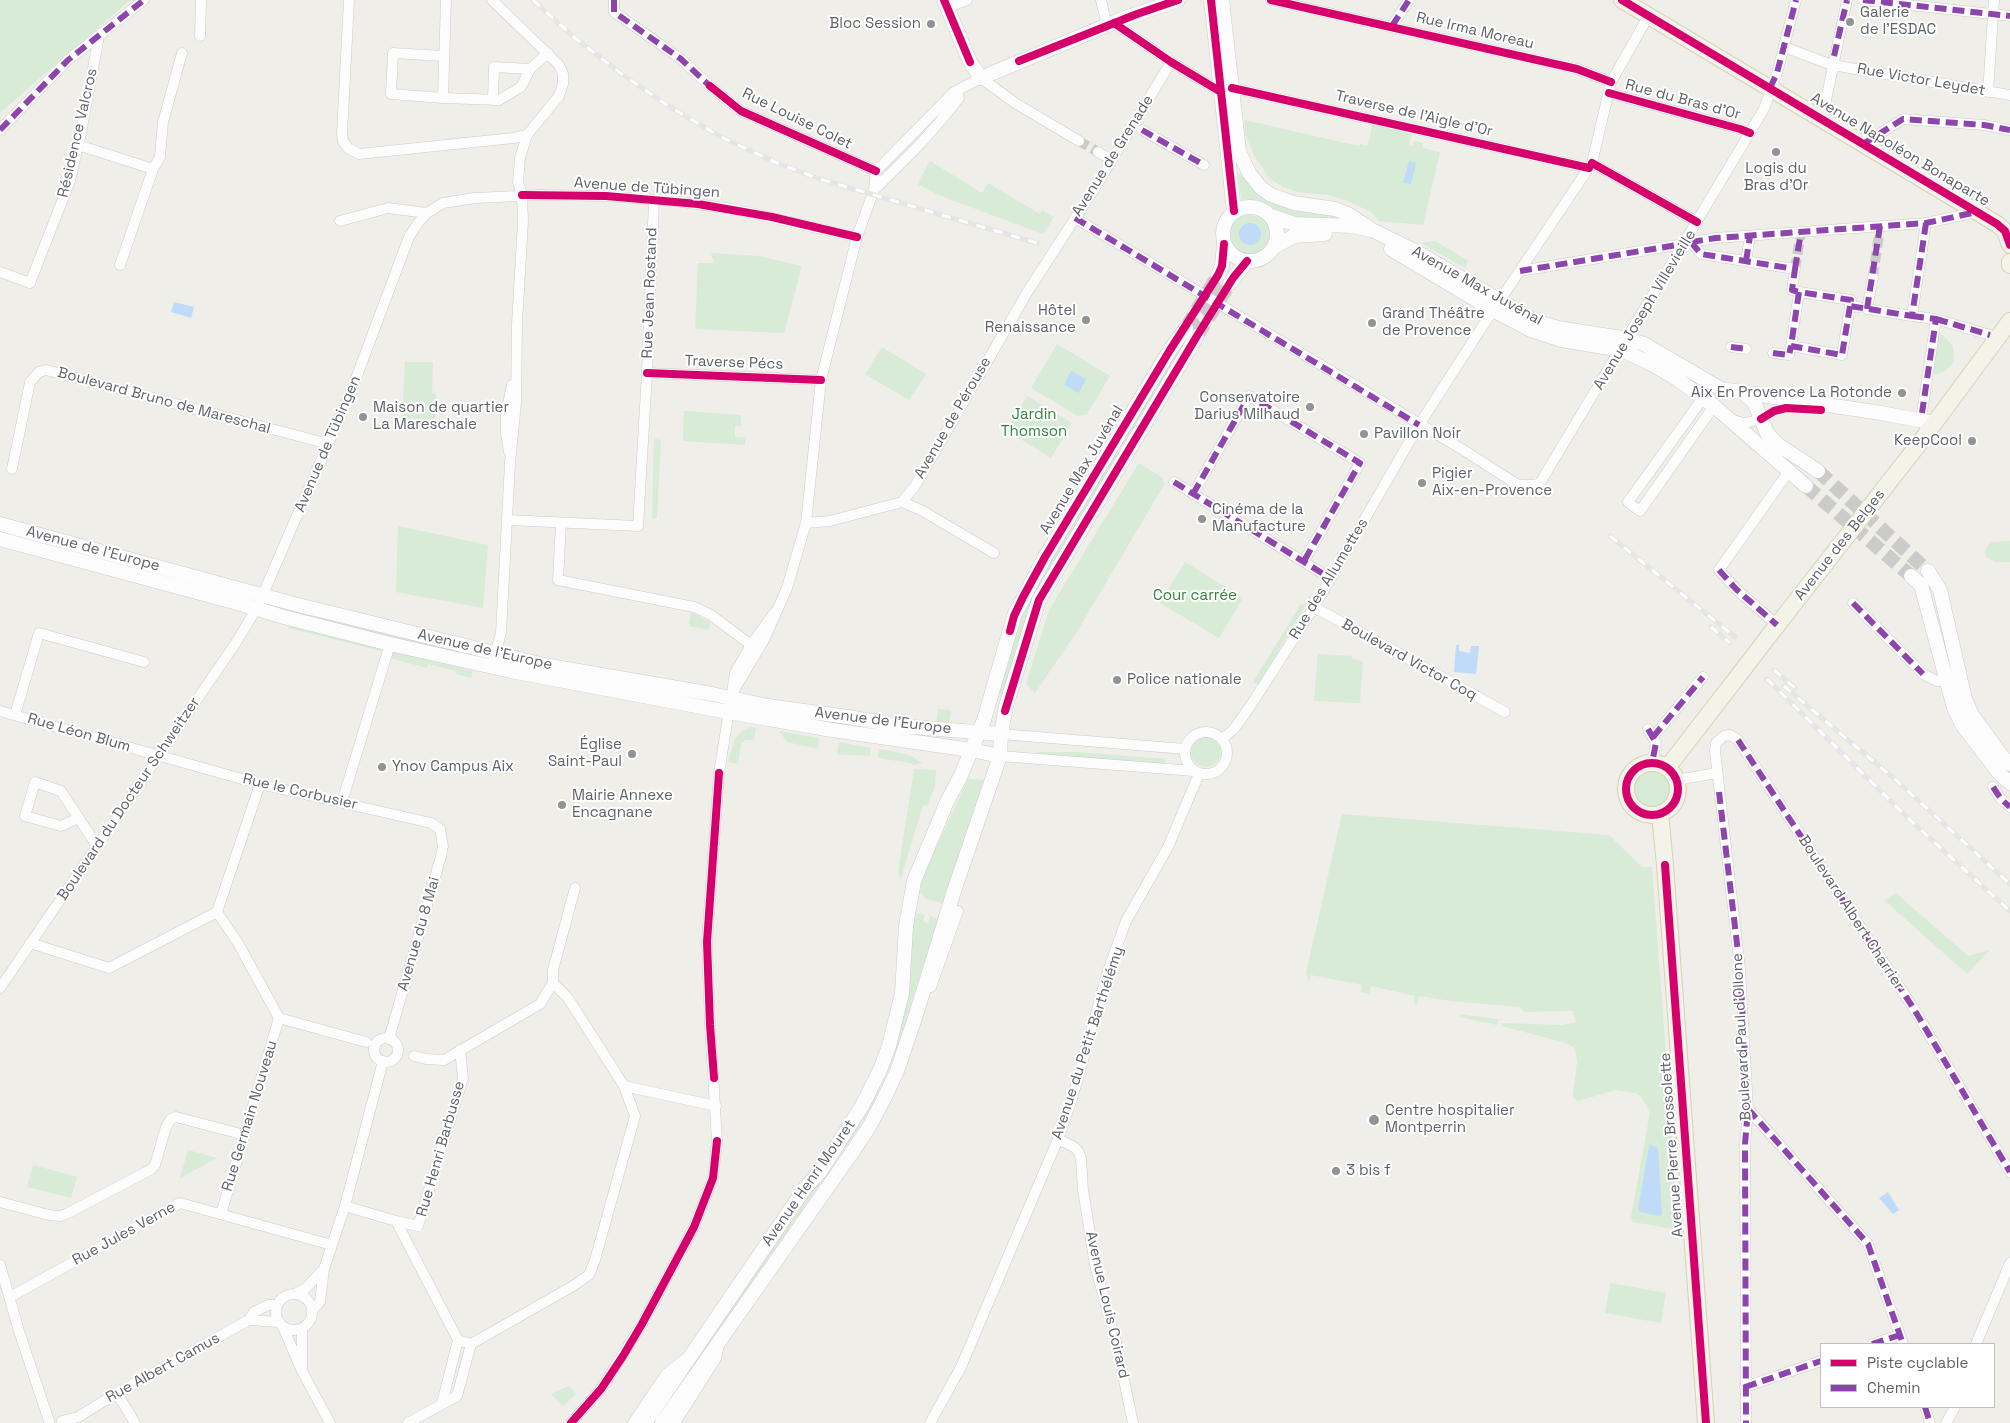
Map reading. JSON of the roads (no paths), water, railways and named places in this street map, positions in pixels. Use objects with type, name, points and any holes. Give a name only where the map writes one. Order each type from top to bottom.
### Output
[{"type":"main road","points":[[946,4],[970,62],[981,78],[1110,25],[1178,0]]},
{"type":"main road","points":[[1211,0],[1239,151],[1249,173],[1261,188],[1271,195],[1294,203],[1335,209],[1361,221],[1372,230]]},
{"type":"main road","points":[[1222,0],[1234,211]]},
{"type":"main road","name":"Avenue Napoléon Bonaparte","points":[[1622,0],[1642,9],[1862,144],[1997,224],[2005,231],[2010,243]]},
{"type":"main road","points":[[1224,244],[1230,253],[1238,259],[1247,261],[1263,258],[1274,248],[1278,231],[1271,216],[1263,210],[1254,207],[1243,207],[1234,211],[1225,223],[1223,230],[1222,266],[1224,279],[1247,261]]},
{"type":"main road","name":"Avenue Max Juvénal","points":[[1271,216],[1295,224],[1351,226],[1372,230],[1415,251],[1496,305]]},
{"type":"main road","name":"Avenue Max Juvénal","points":[[1274,248],[1294,236],[1308,234],[1360,236],[1382,243],[1496,305],[1536,321],[1624,344],[1644,344],[1715,386],[1743,393],[1928,418]]},
{"type":"main road","name":"Avenue des Belges","points":[[1665,770],[1773,631],[1928,418],[2010,321]]},
{"type":"main road","name":"Avenue Max Juvénal","points":[[971,750],[984,720],[1014,616],[1023,597],[1165,358],[1192,332],[1039,600],[1006,706],[1001,734],[1000,756]]},
{"type":"main road","name":"Avenue Max Juvénal","points":[[1624,344],[1709,402],[1806,486]]},
{"type":"main road","points":[[1743,393],[1754,402],[1767,433],[1777,444],[1818,472]]},
{"type":"main road","name":"Avenue de l'Europe","points":[[0,524],[260,602],[284,617],[390,644],[494,660],[544,665],[730,697],[768,706],[900,726],[1001,734]]},
{"type":"main road","name":"Avenue de l'Europe","points":[[0,539],[494,660],[728,712],[1000,756]]},
{"type":"main road","points":[[1928,571],[1940,590],[1956,667],[1965,699],[1972,715],[2010,764]]},
{"type":"main road","points":[[1911,576],[1921,585],[1954,708],[1963,726],[1999,773],[2010,784]]},
{"type":"main road","name":"Avenue Henri Mouret","points":[[644,1423],[805,1188],[820,1172],[862,1106],[880,1070],[889,1046],[902,993],[906,926],[914,881],[971,750]]},
{"type":"main road","name":"Avenue Henri Mouret","points":[[662,1423],[869,1127],[897,1071],[1000,756]]},
{"type":"main road","points":[[1642,765],[1665,770],[1678,788],[1673,804],[1660,814],[1643,813],[1630,803],[1626,790],[1629,779],[1634,771],[1642,765]]},
{"type":"main road","name":"Avenue Pierre Brossolette","points":[[1660,814],[1706,1423]]},
{"type":"street","points":[[0,130],[68,60],[144,0]]},
{"type":"street","points":[[200,36],[201,0]]},
{"type":"street","points":[[349,0],[342,134],[343,141],[348,148],[358,154],[527,135]]},
{"type":"street","points":[[443,98],[446,0]]},
{"type":"street","points":[[492,0],[548,53],[559,65],[563,74],[563,84],[559,96],[527,135],[520,158],[518,182],[522,195],[523,221],[516,367],[506,412],[506,433],[510,463],[501,634],[494,660]]},
{"type":"street","name":"Rue Louise Colet","points":[[614,0],[614,12],[681,59],[741,111],[876,171]]},
{"type":"street","points":[[946,4],[967,0]]},
{"type":"street","points":[[1101,0],[1110,25]]},
{"type":"street","name":"Rue Irma Moreau","points":[[1271,0],[1577,69],[1611,82]]},
{"type":"street","points":[[1392,26],[1409,0]]},
{"type":"street","name":"Avenue Joseph Villevieille","points":[[1419,425],[1465,451],[1518,485],[1527,486],[1540,483],[1768,101],[1770,88],[1784,46],[1796,0]]},
{"type":"street","points":[[1822,119],[1847,0]]},
{"type":"street","points":[[1864,0],[2010,16]]},
{"type":"street","points":[[1988,92],[1994,0]]},
{"type":"street","points":[[1591,166],[1611,82],[1642,9]]},
{"type":"street","name":"Traverse de l'Aigle d'Or","points":[[1110,25],[1171,62],[1227,90],[1591,166],[1697,222]]},
{"type":"street","name":"Résidence Valcros","points":[[0,272],[30,283],[70,180],[99,36]]},
{"type":"street","name":"Rue Victor Leydet","points":[[1784,46],[1833,60],[2010,95]]},
{"type":"street","points":[[444,56],[393,53],[391,94],[498,100],[521,87],[530,69],[548,53]]},
{"type":"street","points":[[120,266],[153,170],[160,157],[163,122],[182,54]]},
{"type":"street","name":"Avenue de Grenade","points":[[1055,250],[1171,62]]},
{"type":"street","points":[[492,100],[494,67],[530,69]]},
{"type":"street","points":[[730,697],[764,640],[787,588],[806,523],[821,380],[857,237],[874,190],[876,171],[946,100],[981,78],[1079,141]]},
{"type":"street","points":[[874,190],[942,119],[959,98],[958,91]]},
{"type":"street","name":"Rue du Bras d'Or","points":[[1609,93],[1750,133]]},
{"type":"street","points":[[1862,144],[1902,119],[1984,125],[2010,130]]},
{"type":"street","points":[[1142,130],[1204,165]]},
{"type":"street","points":[[78,145],[153,170]]},
{"type":"street","points":[[1098,152],[1112,160]]},
{"type":"street","name":"Rue des Allumettes","points":[[1227,749],[1234,729],[1314,607],[1419,425],[1496,305],[1591,166]]},
{"type":"street","name":"Avenue de Tübingen","points":[[260,602],[329,444],[412,230],[427,213],[443,203],[522,195],[606,196],[734,209],[857,237]]},
{"type":"street","name":"Rue Jean Rostand","points":[[507,520],[638,526],[654,200]]},
{"type":"street","points":[[340,221],[388,208],[427,213]]},
{"type":"street","points":[[1977,212],[1926,223],[1880,230],[1716,238],[1691,242],[1701,254],[1795,269],[1792,290],[1851,300],[1862,308],[1936,319],[1990,335]]},
{"type":"street","points":[[1075,218],[1419,425]]},
{"type":"street","points":[[1912,316],[1926,223]]},
{"type":"street","points":[[1746,261],[1750,236]]},
{"type":"street","points":[[1520,271],[1677,245]]},
{"type":"street","name":"Avenue de Pérouse","points":[[902,502],[915,486],[1015,312],[1055,250]]},
{"type":"street","points":[[1791,346],[1842,355],[1873,277]]},
{"type":"street","points":[[1773,353],[1789,356],[1800,292]]},
{"type":"street","points":[[1928,418],[1936,319]]},
{"type":"street","points":[[1731,347],[1746,349]]},
{"type":"street","name":"Boulevard Bruno de Mareschal","points":[[12,469],[30,382],[39,372],[46,370],[329,444]]},
{"type":"street","name":"Traverse Pécs","points":[[647,373],[821,380]]},
{"type":"street","points":[[1193,494],[1250,396],[1360,463],[1304,561]]},
{"type":"street","points":[[1709,402],[1640,511],[1628,502],[1709,402]]},
{"type":"street","points":[[1732,420],[1745,423],[1761,419]]},
{"type":"street","points":[[1773,631],[1719,570],[1789,471]]},
{"type":"street","points":[[1174,482],[1330,578]]},
{"type":"street","points":[[806,523],[830,520],[902,502],[921,510],[994,553]]},
{"type":"street","points":[[561,523],[558,580],[694,607],[711,615],[751,644]]},
{"type":"street","name":"Boulevard du Docteur Schweitzer","points":[[0,988],[159,756],[260,602]]},
{"type":"street","points":[[1853,604],[1923,674],[1937,681],[1946,680],[1951,678],[1956,667]]},
{"type":"street","name":"Boulevard Victor Coq","points":[[1314,607],[1505,712]]},
{"type":"street","points":[[571,1423],[601,1388],[642,1324],[694,1227],[713,1178],[717,1141],[707,942],[719,773],[735,673],[751,644],[775,612]]},
{"type":"street","points":[[15,714],[39,633],[144,662]]},
{"type":"street","points":[[342,802],[390,644]]},
{"type":"street","points":[[1703,677],[1650,733],[1656,743],[1665,770],[1717,773]]},
{"type":"street","name":"Rue Léon Blum","points":[[0,710],[159,756]]},
{"type":"street","name":"Rue des Allumettes","points":[[1222,739],[1234,729]]},
{"type":"street","points":[[1000,756],[1197,772],[1214,773],[1221,769],[1226,762],[1227,749],[1222,739],[1209,732],[1201,732],[1189,740],[1185,749],[1186,761],[1197,772]]},
{"type":"street","points":[[1001,734],[1185,749]]},
{"type":"street","name":"Boulevard Albert Charrier","points":[[1717,773],[1714,751],[1716,743],[1724,736],[1734,737],[1780,804],[1914,1010],[2010,1172]]},
{"type":"street","name":"Rue le Corbusier","points":[[159,756],[260,784],[431,823],[440,829]]},
{"type":"street","name":"Avenue du Petit Barthélémy","points":[[930,1423],[961,1367],[1058,1139],[1072,1100],[1108,972],[1126,921],[1168,847],[1197,772]]},
{"type":"street","name":"Boulevard Paul d'Ollone","points":[[1717,773],[1740,969],[1748,1108],[1745,1144],[1746,1423]]},
{"type":"street","points":[[79,818],[61,826],[25,816],[35,782],[61,791],[79,818],[97,846]]},
{"type":"street","points":[[30,943],[109,968],[217,912],[260,784]]},
{"type":"street","points":[[1993,787],[2001,800],[2010,807]]},
{"type":"street","name":"Avenue du 8 Mai","points":[[389,1039],[441,856],[443,846],[440,829]]},
{"type":"street","points":[[414,1056],[444,1060],[540,1004],[553,983],[553,970],[575,888]]},
{"type":"street","points":[[897,1071],[905,1060],[958,911]]},
{"type":"street","points":[[217,912],[238,943],[279,1018],[366,1042]]},
{"type":"street","points":[[408,1423],[457,1396],[471,1344],[589,1275],[598,1251],[635,1116],[624,1086],[568,998],[553,983]]},
{"type":"street","name":"Rue Germain Nouveau","points":[[221,1214],[279,1018]]},
{"type":"street","points":[[389,1039],[397,1045],[398,1052],[391,1061],[383,1061],[375,1055],[374,1048],[380,1040],[389,1039]]},
{"type":"street","name":"Rue Henri Barbusse","points":[[396,1221],[418,1226],[463,1078],[460,1050]]},
{"type":"street","points":[[249,1320],[281,1325],[294,1331],[302,1329],[311,1320],[313,1309],[320,1302],[324,1269],[345,1206],[383,1061]]},
{"type":"street","points":[[624,1086],[716,1106]]},
{"type":"street","points":[[1748,1108],[1868,1244],[1901,1340],[1879,1343]]},
{"type":"street","points":[[0,1202],[49,1215],[61,1216],[150,1170],[155,1165],[166,1127],[171,1119],[176,1117],[245,1135]]},
{"type":"street","name":"Avenue Louis Coirard","points":[[1058,1139],[1074,1147],[1081,1158],[1083,1190],[1095,1265],[1116,1342],[1133,1423]]},
{"type":"street","name":"Rue Jules Verne","points":[[10,1297],[180,1203],[332,1245]]},
{"type":"street","points":[[345,1206],[396,1221],[458,1340],[442,1403]]},
{"type":"street","points":[[1976,1343],[2010,1263]]},
{"type":"street","points":[[0,1265],[48,1422],[58,1419],[69,1421]]},
{"type":"street","points":[[324,1269],[306,1288],[284,1297],[277,1305],[276,1311],[302,1371],[330,1423]]},
{"type":"street","points":[[295,1294],[306,1298],[313,1309]]},
{"type":"street","name":"Rue Albert Camus","points":[[69,1421],[249,1320],[254,1312],[268,1305],[277,1305]]},
{"type":"street","points":[[302,1329],[302,1371]]},
{"type":"street","points":[[458,1340],[471,1344]]},
{"type":"street","name":"Avenue Henri Mouret","points":[[675,1423],[716,1358],[719,1340]]},
{"type":"street","points":[[632,1423],[666,1374],[693,1352]]},
{"type":"street","points":[[1745,1387],[1820,1362]]},
{"type":"street","points":[[117,1393],[135,1423]]},
{"type":"street","points":[[1925,1408],[1930,1423]]},
{"type":"street","points":[[1946,1423],[1954,1408]]},
{"type":"water","points":[[1409,161],[1416,163],[1411,184],[1403,183]]},
{"type":"water","points":[[1246,223],[1254,223],[1261,230],[1261,238],[1254,245],[1246,245],[1239,238],[1239,230]]},
{"type":"water","points":[[174,302],[194,307],[191,318],[171,312]]},
{"type":"water","points":[[1071,371],[1086,379],[1079,393],[1064,385]]},
{"type":"water","points":[[1456,645],[1459,645],[1459,651],[1470,653],[1471,646],[1479,646],[1476,674],[1454,672]]},
{"type":"water","points":[[1649,1146],[1658,1148],[1662,1214],[1660,1216],[1640,1212],[1638,1209]]},
{"type":"water","points":[[1888,1192],[1899,1210],[1893,1214],[1879,1198]]},
{"type":"tunnel","points":[[1079,141],[1098,152]]},
{"type":"tunnel","points":[[1795,269],[1801,232]]},
{"type":"tunnel","points":[[1873,277],[1879,234]]},
{"type":"tunnel","points":[[1186,328],[1218,275]]},
{"type":"tunnel","points":[[1197,336],[1230,283]]},
{"type":"tunnel","points":[[1818,471],[1928,571]]},
{"type":"tunnel","points":[[1806,486],[1911,576]]},
{"type":"railway","points":[[533,0],[575,38],[623,75],[670,107],[723,138],[777,163],[820,179],[1037,243]]},
{"type":"railway","points":[[1610,536],[1735,637]]},
{"type":"railway","points":[[1711,627],[1730,643]]},
{"type":"railway","points":[[1774,670],[1795,688]]},
{"type":"railway","points":[[1767,679],[1910,820],[2010,911]]},
{"type":"railway","points":[[1784,686],[1898,782],[2010,884]]},
{"type":"place","name":"Galerie de l'ESDAC","points":[[1850,22]]},
{"type":"place","name":"Bloc Session","points":[[931,24]]},
{"type":"place","name":"Logis du Bras d'Or","points":[[1776,152]]},
{"type":"place","name":"Hôtel Renaissance","points":[[1086,320]]},
{"type":"place","name":"Grand Théâtre de Provence","points":[[1372,323]]},
{"type":"place","name":"Aix En Provence La Rotonde","points":[[1902,393]]},
{"type":"place","name":"Conservatoire Darius Milhaud","points":[[1310,407]]},
{"type":"place","name":"Maison de quartier La Mareschale","points":[[363,417]]},
{"type":"place","name":"Pavillon Noir","points":[[1364,434]]},
{"type":"place","name":"KeepCool","points":[[1972,441]]},
{"type":"place","name":"Pigier Aix-en-Provence","points":[[1422,483]]},
{"type":"place","name":"Cinéma de la Manufacture","points":[[1202,519]]},
{"type":"place","name":"Police nationale","points":[[1117,680]]},
{"type":"place","name":"Église Saint-Paul","points":[[632,754]]},
{"type":"place","name":"Ynov Campus Aix","points":[[382,767]]},
{"type":"place","name":"Mairie Annexe Encagnane","points":[[562,805]]},
{"type":"place","name":"Centre hospitalier Montperrin","points":[[1374,1120]]},
{"type":"place","name":"3 bis f","points":[[1336,1171]]},
{"type":"park label","name":"Jardin Thomson","points":[[1034,424]]},
{"type":"park label","name":"Cour carrée","points":[[1195,596]]}]
